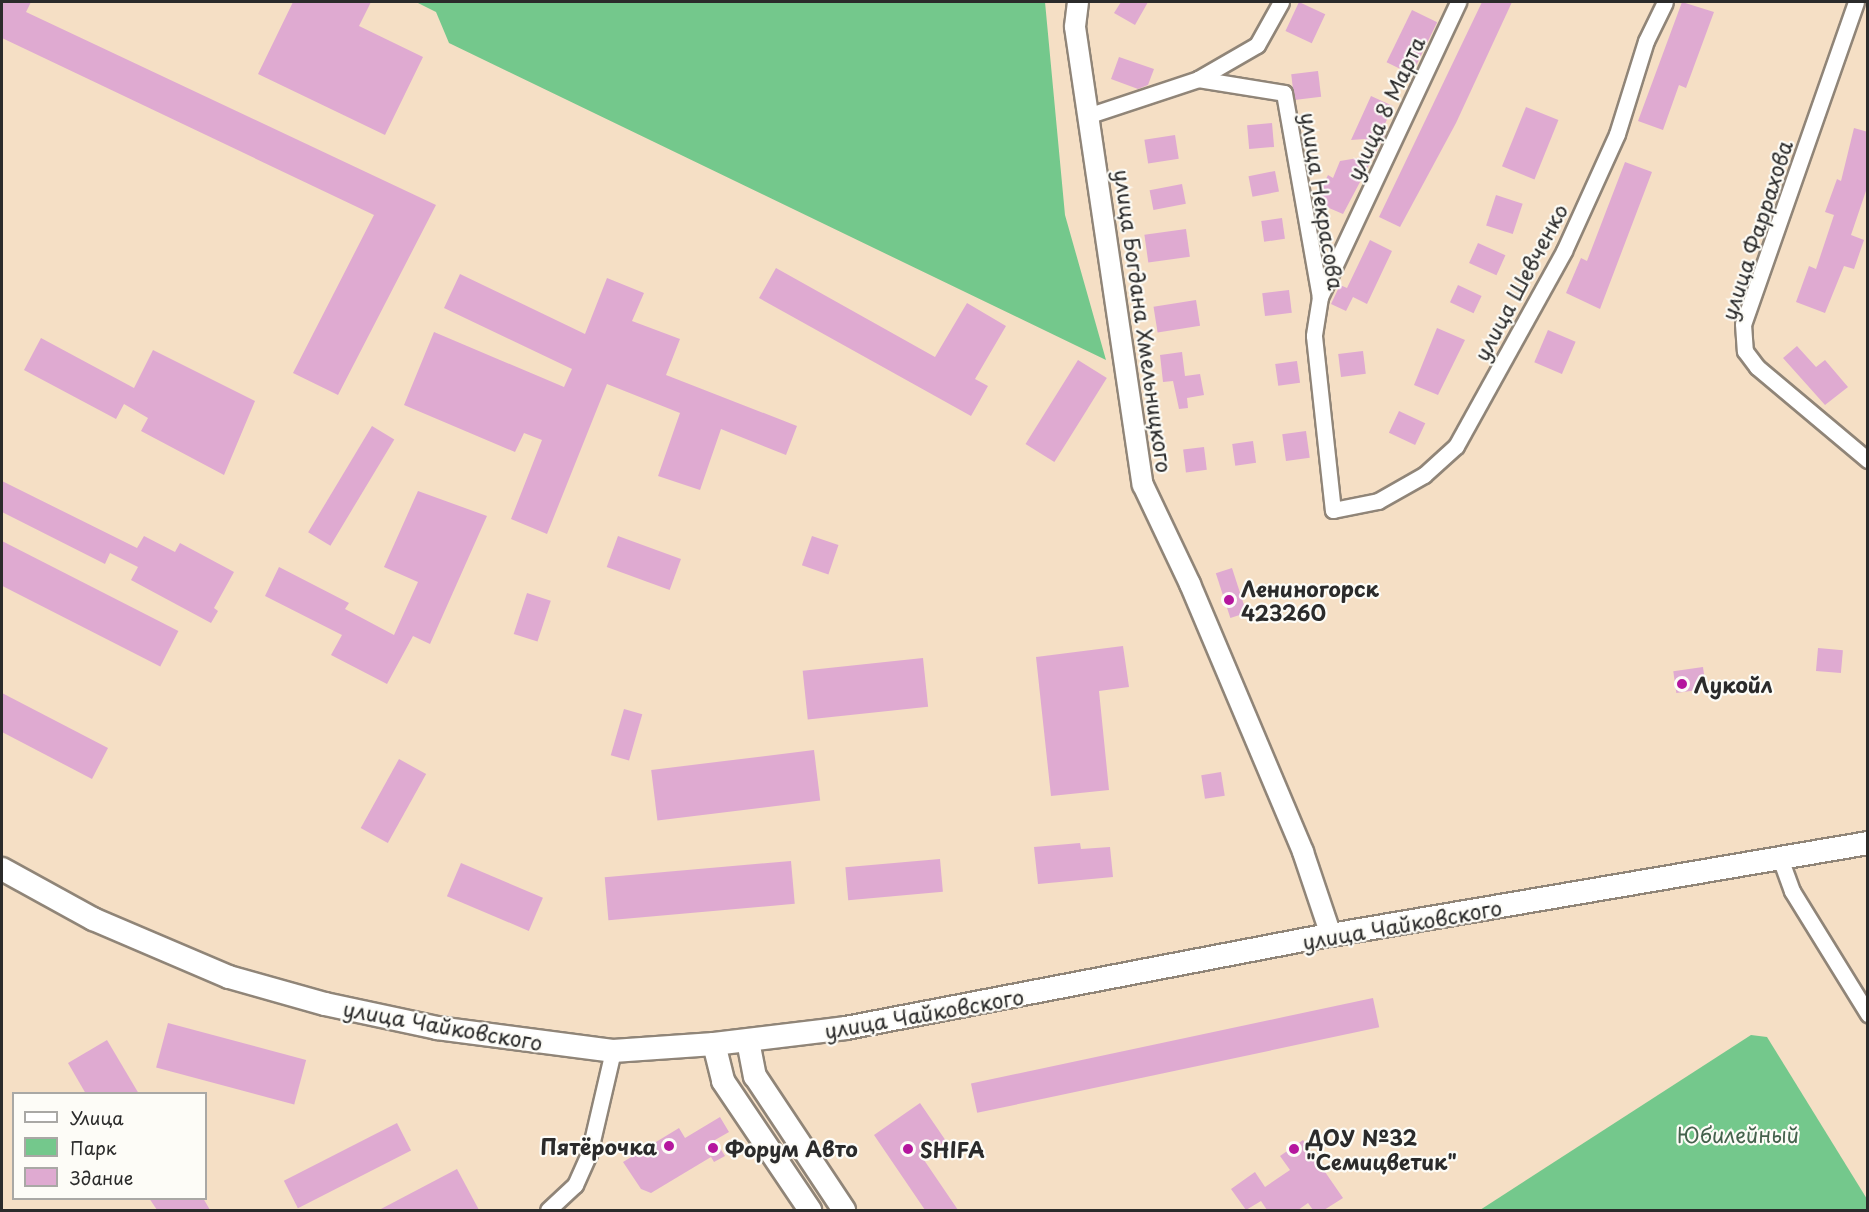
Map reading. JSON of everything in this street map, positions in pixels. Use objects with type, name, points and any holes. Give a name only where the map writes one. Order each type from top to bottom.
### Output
[{"type":"main road","name":"улица Чайковского","points":[[2,869],[93,919],[229,977],[324,1004],[437,1028],[612,1051],[748,1041],[885,1022],[1331,935],[1868,843]]},
{"type":"main road","points":[[748,1041],[755,1076],[844,1210]]},
{"type":"main road","points":[[714,1044],[723,1081],[810,1210]]},
{"type":"street","name":"улица Богдана Хмельницкого","points":[[1078,2],[1075,27],[1090,115],[1143,485],[1190,584],[1303,852],[1331,935]]},
{"type":"street","name":"улица Некрасова","points":[[1090,115],[1198,79],[1257,45],[1281,2]]},
{"type":"street","name":"улица 8 Марта","points":[[1320,297],[1458,2]]},
{"type":"street","name":"улица Шевченко","points":[[1333,510],[1378,501],[1424,475],[1456,446],[1564,251],[1617,134],[1646,41],[1665,2]]},
{"type":"street","name":"улица Фаррахова","points":[[1856,2],[1743,324],[1745,351],[1757,367],[1868,460]]},
{"type":"street","name":"улица Некрасова","points":[[1198,79],[1284,93],[1320,297],[1314,336],[1333,510]]},
{"type":"street","points":[[1780,858],[1792,891],[1868,1014]]},
{"type":"street","points":[[548,1210],[575,1185],[589,1154],[612,1051]]},
{"type":"green space","points":[[416,2],[1045,2],[1065,215],[1106,360],[449,43],[436,12]]},
{"type":"green space","name":"Юбилейный","points":[[1751,1035],[1767,1037],[1867,1199],[1867,1210],[1480,1210]]},
{"type":"building","points":[[2,2],[31,2],[26,12],[436,205],[338,395],[293,373],[374,215],[2,38]]},
{"type":"building","points":[[293,2],[371,2],[359,26],[423,57],[385,135],[258,74]]},
{"type":"building","points":[[1121,2],[1148,2],[1135,25],[1114,13]]},
{"type":"building","points":[[1299,2],[1325,14],[1312,43],[1285,31]]},
{"type":"building","points":[[1482,2],[1512,2],[1456,123],[1400,227],[1379,217]]},
{"type":"building","points":[[1682,2],[1714,12],[1686,88],[1679,85],[1663,130],[1638,121]]},
{"type":"building","points":[[1412,10],[1437,22],[1412,74],[1387,62]]},
{"type":"building","points":[[1119,57],[1154,69],[1148,85],[1138,89],[1111,79]]},
{"type":"building","points":[[1318,71],[1321,97],[1294,100],[1291,74]]},
{"type":"building","points":[[1371,96],[1393,106],[1381,133],[1385,135],[1343,214],[1315,202],[1328,175],[1333,178],[1340,161],[1370,156],[1365,139],[1351,140]]},
{"type":"building","points":[[1526,107],[1558,120],[1534,179],[1502,166]]},
{"type":"building","points":[[1272,123],[1274,147],[1249,149],[1247,125]]},
{"type":"building","points":[[1854,128],[1868,132],[1868,185],[1851,235],[1864,240],[1854,269],[1844,266],[1825,313],[1796,302],[1809,266],[1816,269],[1834,215],[1825,212],[1837,179],[1841,181]]},
{"type":"building","points":[[1175,135],[1179,159],[1148,164],[1144,140]]},
{"type":"building","points":[[1625,162],[1652,172],[1600,309],[1566,293],[1581,258],[1587,261]]},
{"type":"building","points":[[1275,171],[1279,192],[1253,197],[1248,176]]},
{"type":"building","points":[[1182,184],[1186,204],[1153,210],[1150,190]]},
{"type":"building","points":[[1496,195],[1523,204],[1513,234],[1486,225]]},
{"type":"building","points":[[1282,218],[1285,239],[1264,242],[1261,221]]},
{"type":"building","points":[[1186,229],[1190,257],[1148,263],[1144,235]]},
{"type":"building","points":[[1370,240],[1392,251],[1367,304],[1353,297],[1346,311],[1331,304],[1340,285],[1347,288]]},
{"type":"building","points":[[1478,243],[1505,255],[1496,275],[1469,263]]},
{"type":"building","points":[[776,268],[935,357],[967,303],[1006,326],[975,379],[988,386],[971,416],[759,298]]},
{"type":"building","points":[[460,274],[585,334],[607,278],[644,293],[632,321],[680,339],[666,375],[797,426],[786,455],[721,429],[700,490],[658,476],[680,413],[607,384],[547,534],[511,519],[542,440],[524,433],[515,452],[404,405],[434,332],[564,387],[572,369],[444,308]]},
{"type":"building","points":[[1458,285],[1482,296],[1474,313],[1450,302]]},
{"type":"building","points":[[1289,290],[1292,313],[1265,316],[1262,293]]},
{"type":"building","points":[[1196,300],[1200,326],[1158,332],[1154,307]]},
{"type":"building","points":[[1437,328],[1465,340],[1438,395],[1414,385]]},
{"type":"building","points":[[1548,330],[1576,342],[1562,374],[1534,362]]},
{"type":"building","points":[[41,338],[134,388],[153,350],[255,401],[224,475],[141,431],[148,418],[124,404],[116,419],[24,370]]},
{"type":"building","points":[[1797,346],[1816,367],[1825,360],[1848,387],[1825,405],[1783,358]]},
{"type":"building","points":[[1363,351],[1366,374],[1341,377],[1338,354]]},
{"type":"building","points":[[1182,352],[1185,376],[1200,374],[1204,395],[1187,398],[1188,408],[1179,409],[1173,381],[1163,382],[1160,355]]},
{"type":"building","points":[[1078,360],[1107,378],[1054,462],[1026,444]]},
{"type":"building","points":[[1297,361],[1300,383],[1278,386],[1275,364]]},
{"type":"building","points":[[1399,411],[1425,423],[1415,445],[1389,433]]},
{"type":"building","points":[[372,426],[394,439],[330,546],[308,532]]},
{"type":"building","points":[[1306,431],[1310,458],[1286,461],[1282,434]]},
{"type":"building","points":[[1253,441],[1256,463],[1235,466],[1232,444]]},
{"type":"building","points":[[1204,447],[1207,470],[1186,472],[1183,450]]},
{"type":"building","points":[[2,481],[137,548],[144,536],[175,552],[180,543],[234,572],[214,608],[218,611],[211,623],[131,580],[138,567],[110,553],[105,564],[2,512]]},
{"type":"building","points":[[418,491],[487,516],[430,644],[413,636],[387,684],[331,655],[342,635],[265,596],[279,567],[349,603],[345,609],[394,635],[418,582],[384,567]]},
{"type":"building","points":[[618,536],[681,559],[670,590],[607,567]]},
{"type":"building","points":[[812,536],[838,545],[828,574],[802,565]]},
{"type":"building","points":[[2,541],[178,631],[160,667],[2,586]]},
{"type":"building","points":[[1232,568],[1247,613],[1230,618],[1216,573]]},
{"type":"building","points":[[527,593],[551,601],[537,642],[514,634]]},
{"type":"building","points":[[1123,646],[1129,687],[1099,691],[1109,790],[1051,796],[1036,657]]},
{"type":"building","points":[[1818,648],[1843,650],[1841,673],[1816,671]]},
{"type":"building","points":[[923,658],[928,707],[808,719],[803,671]]},
{"type":"building","points":[[1703,667],[1706,689],[1676,693],[1673,671]]},
{"type":"building","points":[[2,693],[108,748],[92,779],[2,732]]},
{"type":"building","points":[[624,709],[642,714],[629,760],[611,755]]},
{"type":"building","points":[[814,750],[820,801],[657,821],[651,770]]},
{"type":"building","points":[[399,759],[426,774],[388,843],[361,828]]},
{"type":"building","points":[[1221,772],[1225,796],[1205,799],[1201,775]]},
{"type":"building","points":[[1080,843],[1081,849],[1110,847],[1113,877],[1038,884],[1034,847]]},
{"type":"building","points":[[940,859],[943,892],[848,900],[845,867]]},
{"type":"building","points":[[791,861],[795,904],[608,920],[605,877]]},
{"type":"building","points":[[461,863],[543,898],[529,931],[447,896]]},
{"type":"building","points":[[1373,998],[1379,1027],[977,1113],[971,1083]]},
{"type":"building","points":[[168,1023],[306,1060],[294,1104],[156,1067]]},
{"type":"building","points":[[107,1040],[138,1092],[85,1092],[68,1063]]},
{"type":"building","name":"SHIFA","points":[[920,1103],[946,1141],[922,1157],[958,1210],[925,1210],[874,1135]]},
{"type":"building","points":[[720,1117],[729,1132],[715,1140],[725,1156],[714,1162],[711,1157],[651,1193],[641,1189],[623,1162],[679,1128],[685,1138]]},
{"type":"building","points":[[397,1123],[411,1151],[298,1208],[284,1181]]},
{"type":"building","points":[[1303,1140],[1343,1198],[1324,1210],[1313,1210],[1308,1203],[1298,1210],[1267,1210],[1261,1201],[1246,1210],[1231,1189],[1255,1172],[1265,1187],[1290,1170],[1280,1156]]},
{"type":"building","points":[[457,1169],[479,1210],[379,1210]]},
{"type":"building","points":[[150,1200],[204,1200],[210,1210],[157,1210]]},
{"type":"place","name":"Лениногорск 423260","points":[[1229,600]]},
{"type":"place","name":"Лукойл","points":[[1682,684]]},
{"type":"place","name":"Пятёрочка","points":[[669,1146]]},
{"type":"place","name":"Форум Авто","points":[[713,1148]]},
{"type":"place","name":"SHIFA","points":[[908,1149]]},
{"type":"place","name":"ДОУ №32 \"Семицветик\"","points":[[1294,1149]]}]
